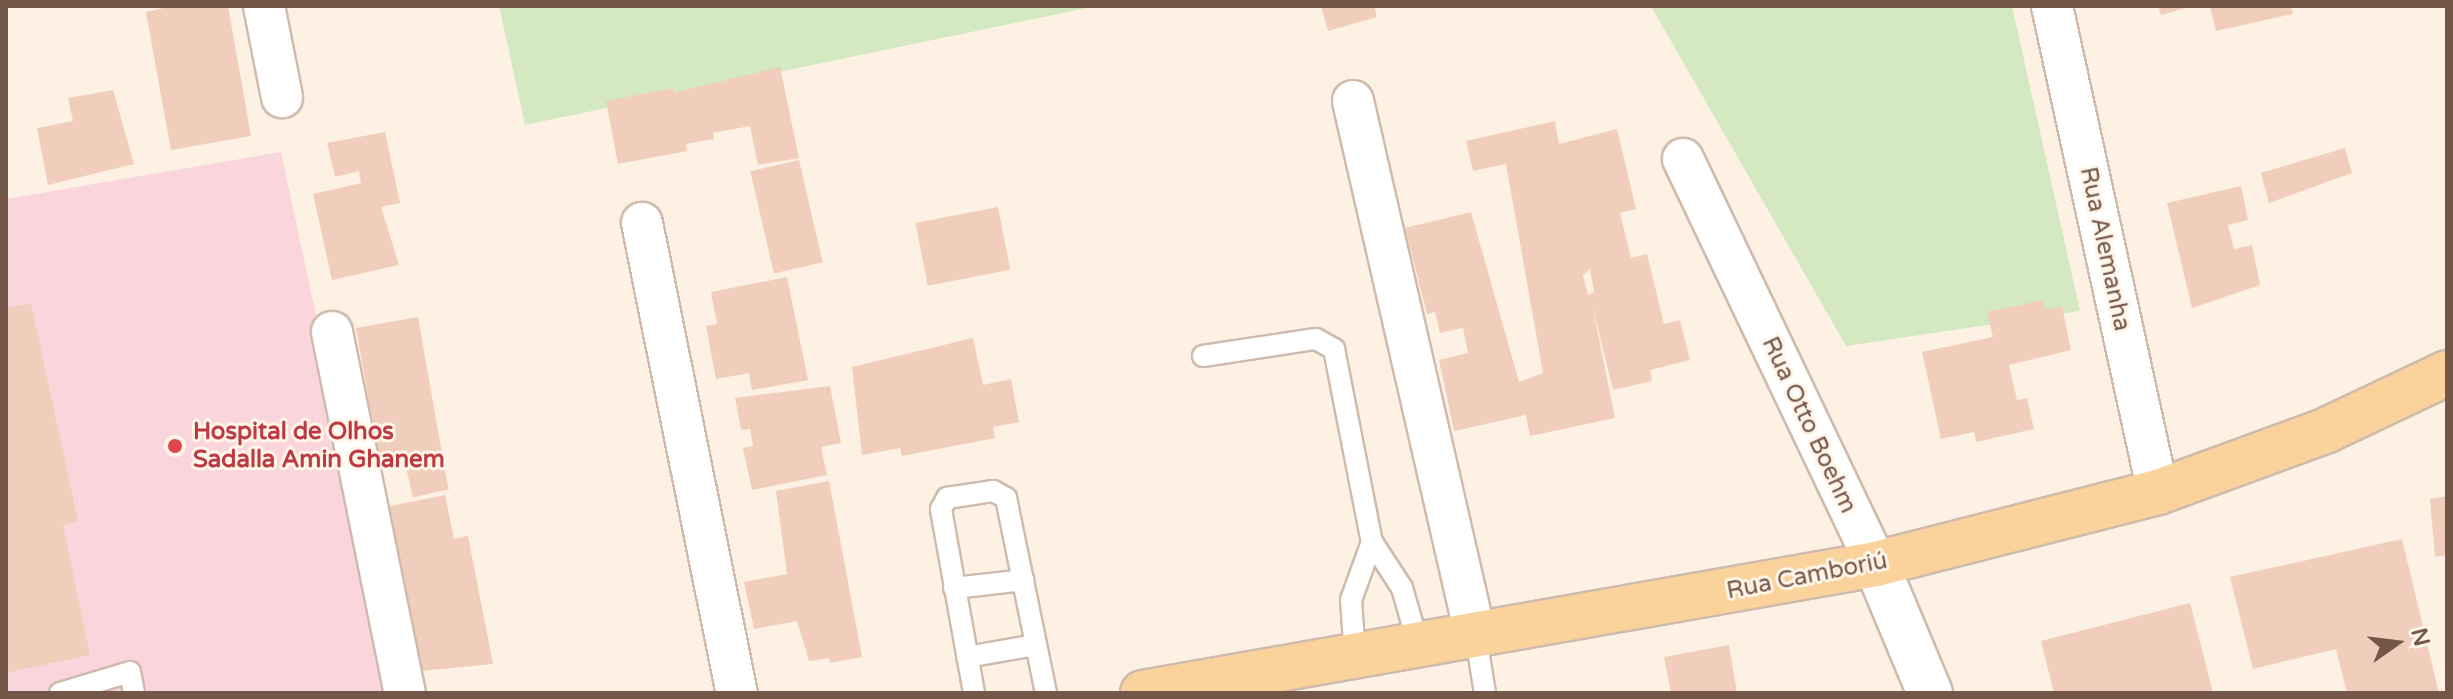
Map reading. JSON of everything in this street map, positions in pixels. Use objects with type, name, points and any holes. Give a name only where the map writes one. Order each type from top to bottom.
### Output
[{"type":"main road","name":"Rua Camboriú","points":[[1143,693],[1476,638],[1876,564],[2158,492],[2327,430],[2447,373]]},
{"type":"main road","name":"Rua Otto Boehm","points":[[1876,564],[1930,693]]},
{"type":"street","points":[[264,6],[282,97]]},
{"type":"street","name":"Rua Alemanha","points":[[2052,6],[2158,492]]},
{"type":"street","points":[[1353,101],[1476,638]]},
{"type":"street","name":"Rua Otto Boehm","points":[[1683,159],[1876,564]]},
{"type":"street","points":[[642,223],[737,693]]},
{"type":"street","points":[[332,332],[405,693]]},
{"type":"lane","points":[[1203,356],[1327,341],[1372,542],[1402,588],[1419,647]]},
{"type":"lane","points":[[974,693],[954,588],[942,501],[993,491],[1006,498],[1046,693]]},
{"type":"lane","points":[[1355,658],[1351,600],[1372,542]]},
{"type":"lane","points":[[954,588],[1024,580]]},
{"type":"lane","points":[[1476,638],[1485,693]]},
{"type":"lane","points":[[967,657],[1036,645]]},
{"type":"lane","points":[[60,693],[130,672],[134,693]]},
{"type":"shaded area","name":"Hospital de Olhos Sadalla Amin Ghanem","points":[[281,152],[397,693],[6,693],[6,199]]},
{"type":"green space","points":[[499,6],[1096,6],[525,125]]},
{"type":"green space","points":[[1651,6],[2012,6],[2080,311],[1846,346]]},
{"type":"building","points":[[172,6],[228,6],[251,136],[171,150],[146,12]]},
{"type":"building","points":[[1321,6],[1374,6],[1377,17],[1328,31]]},
{"type":"building","points":[[2158,6],[2189,6],[2189,7],[2161,15]]},
{"type":"building","points":[[2210,6],[2291,6],[2293,14],[2216,31]]},
{"type":"building","points":[[780,67],[799,158],[758,165],[750,126],[713,133],[714,139],[686,144],[687,151],[618,164],[606,101],[673,88],[673,93]]},
{"type":"building","points":[[113,90],[134,164],[48,185],[37,128],[73,121],[68,98]]},
{"type":"building","points":[[1555,121],[1559,144],[1617,129],[1636,209],[1620,213],[1631,258],[1647,254],[1664,324],[1680,320],[1690,360],[1650,370],[1652,381],[1613,390],[1592,304],[1615,418],[1530,436],[1526,415],[1454,431],[1439,360],[1468,353],[1463,328],[1440,333],[1435,312],[1427,314],[1405,228],[1471,212],[1519,382],[1543,373],[1506,164],[1473,171],[1466,141]],"holes":[[[1590,269],[1594,292],[1588,295],[1583,275]]]},
{"type":"building","points":[[385,132],[400,203],[381,207],[399,265],[332,280],[313,194],[361,183],[359,171],[335,177],[327,143]]},
{"type":"building","points":[[2345,148],[2352,173],[2269,203],[2261,173]]},
{"type":"building","points":[[799,160],[823,262],[774,274],[750,171]]},
{"type":"building","points":[[2241,186],[2248,220],[2228,225],[2234,249],[2252,245],[2260,285],[2192,308],[2167,203]]},
{"type":"building","points":[[998,207],[1010,270],[928,286],[916,223]]},
{"type":"building","points":[[787,277],[808,380],[752,390],[749,373],[716,379],[706,326],[717,324],[711,292]]},
{"type":"building","points":[[2043,300],[2045,310],[2062,306],[2071,350],[2009,365],[2017,400],[2027,398],[2034,429],[1976,442],[1974,432],[1941,439],[1922,352],[1993,337],[1987,312]]},
{"type":"building","points":[[31,303],[78,521],[63,525],[90,655],[6,673],[6,308]]},
{"type":"building","points":[[418,317],[442,453],[380,464],[356,328]]},
{"type":"building","points":[[973,338],[983,385],[1011,379],[1019,422],[993,427],[995,438],[902,456],[900,448],[862,455],[852,367]]},
{"type":"building","points":[[830,386],[841,443],[821,447],[827,475],[752,490],[743,448],[753,446],[750,429],[741,430],[735,398]]},
{"type":"building","points":[[442,459],[449,489],[413,498],[406,467]]},
{"type":"building","points":[[829,481],[862,657],[830,663],[829,658],[809,661],[797,621],[754,629],[744,582],[787,574],[776,491]]},
{"type":"building","points":[[445,495],[454,539],[468,536],[493,664],[421,671],[385,507]]},
{"type":"building","points":[[2447,496],[2447,555],[2435,557],[2430,499]]},
{"type":"building","points":[[2402,539],[2439,693],[2347,693],[2336,649],[2253,669],[2230,577]]},
{"type":"building","points":[[2190,603],[2213,693],[2054,693],[2041,641]]},
{"type":"building","points":[[1729,645],[1737,693],[1671,693],[1664,657]]},
{"type":"place","name":"Hospital de Olhos Sadalla Amin Ghanem","points":[[175,446]]}]
